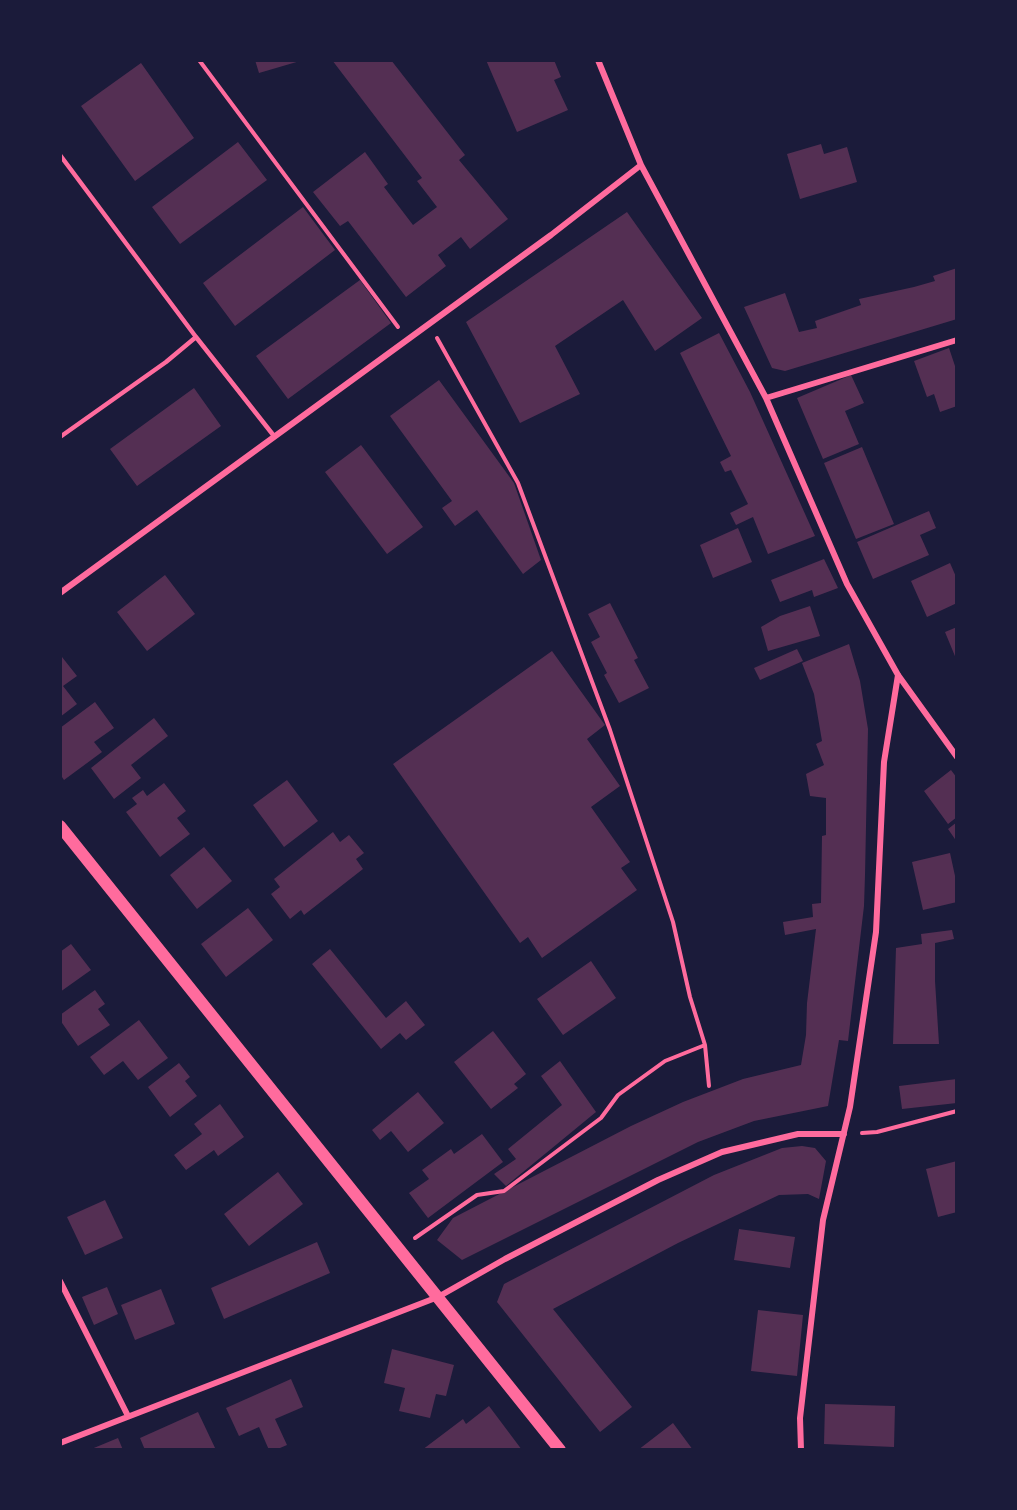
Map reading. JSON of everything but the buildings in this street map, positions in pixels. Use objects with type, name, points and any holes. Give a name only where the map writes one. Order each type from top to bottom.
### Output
[{"type":"main road","points":[[60,826],[560,1450]]},
{"type":"street","points":[[598,60],[640,165],[766,398],[847,584],[898,675],[957,757]]},
{"type":"street","points":[[60,593],[551,235],[640,165]]},
{"type":"street","points":[[766,398],[957,340]]},
{"type":"street","points":[[801,1450],[800,1418],[823,1220],[850,1107],[876,932],[884,762],[898,675]]},
{"type":"street","points":[[60,1443],[438,1297],[505,1259],[658,1180],[722,1152],[798,1134],[844,1134]]},
{"type":"street","points":[[60,1281],[128,1416]]},
{"type":"lane","points":[[60,155],[196,337],[274,436]]},
{"type":"lane","points":[[60,437],[166,362],[196,337]]},
{"type":"path","points":[[199,60],[406,339]]},
{"type":"path","points":[[428,323],[518,483],[627,777],[672,922],[690,997],[705,1045],[709,1086]]},
{"type":"path","points":[[399,1248],[477,1195],[504,1191],[601,1118],[618,1095],[665,1060],[705,1045]]},
{"type":"path","points":[[844,1134],[877,1132],[957,1111]]}]
